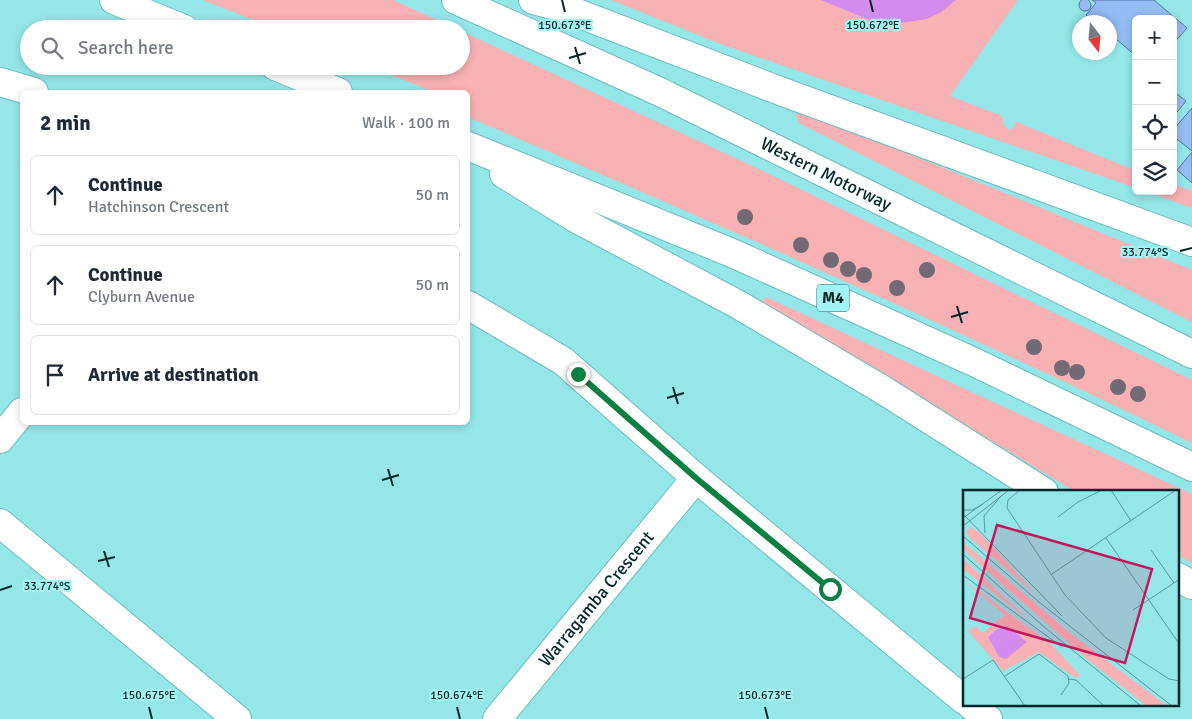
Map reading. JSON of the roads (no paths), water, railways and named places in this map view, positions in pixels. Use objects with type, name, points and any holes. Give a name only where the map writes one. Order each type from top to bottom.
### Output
[{"type":"main road","points":[[114,0],[162,20]]},
{"type":"main road","name":"Western Motorway","points":[[456,0],[660,92],[1192,354]]},
{"type":"main road","points":[[533,0],[564,8],[783,92],[1192,242]]},
{"type":"main road","points":[[297,75],[333,90]]},
{"type":"main road","points":[[0,82],[27,90]]},
{"type":"main road","name":"M4","points":[[470,147],[732,253],[974,362],[1192,467]]},
{"type":"main road","points":[[470,153],[577,219],[739,305],[883,390],[1041,490]]},
{"type":"main road","points":[[470,306],[563,361],[696,478],[963,699]]},
{"type":"main road","points":[[0,439],[20,414]]},
{"type":"main road","name":"Warragamba Crescent","points":[[497,719],[696,478]]},
{"type":"main road","points":[[0,523],[237,719]]},
{"type":"main road","points":[[1180,578],[1192,585]]},
{"type":"main road","points":[[972,706],[988,719]]}]
